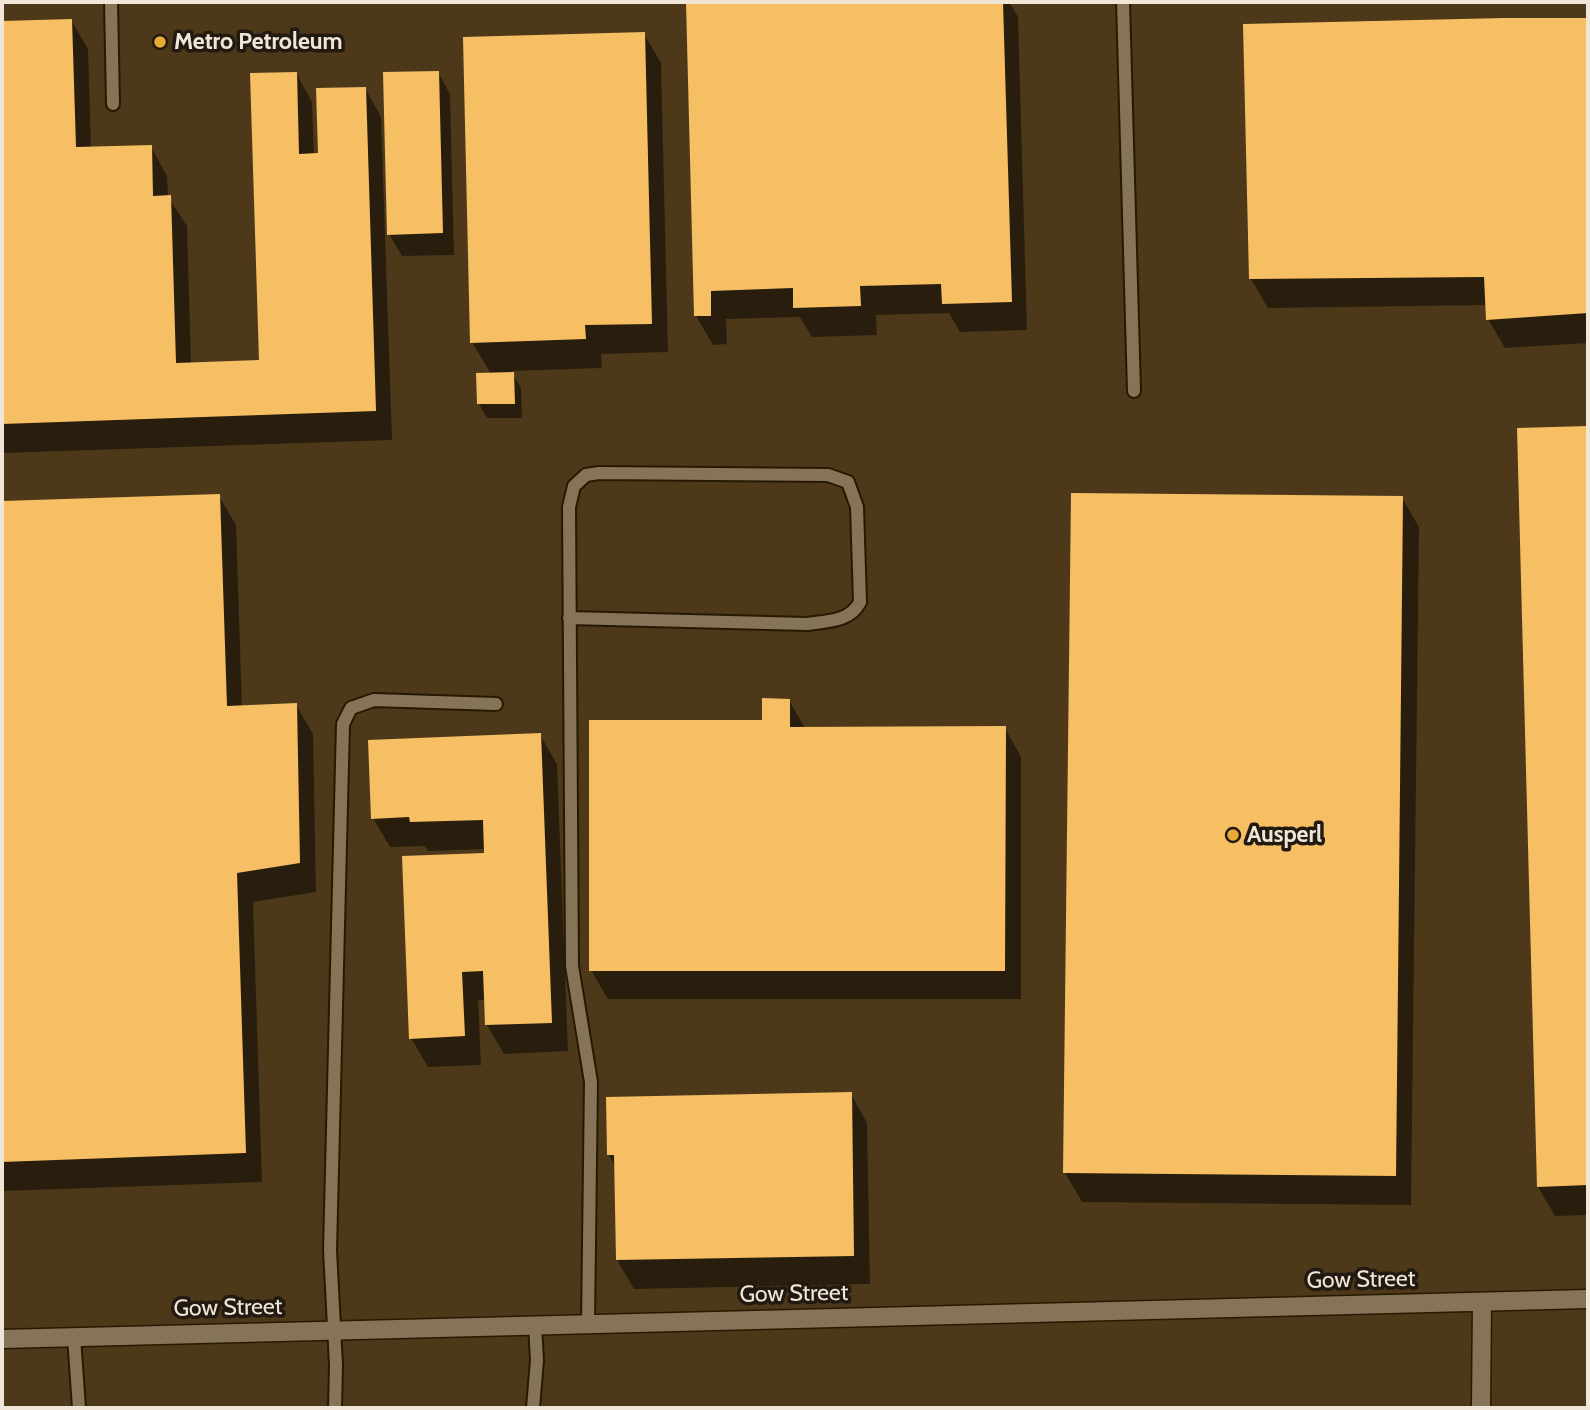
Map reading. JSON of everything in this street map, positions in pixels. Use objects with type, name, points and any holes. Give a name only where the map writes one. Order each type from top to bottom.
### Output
[{"type":"street","name":"Gow Street","points":[[2,1339],[1588,1299]]},
{"type":"street","points":[[1481,1408],[1482,1302]]},
{"type":"lane","points":[[111,2],[113,104]]},
{"type":"lane","points":[[1123,2],[1134,391]]},
{"type":"lane","points":[[569,618],[807,624],[839,620],[856,610],[860,602],[857,508],[848,482],[828,475],[599,473],[586,475],[574,486],[569,507],[569,618],[572,966],[591,1082],[588,1324]]},
{"type":"lane","points":[[335,1408],[330,1250],[343,724],[351,708],[374,700],[496,704]]},
{"type":"lane","points":[[533,1408],[537,1360],[535,1325]]},
{"type":"lane","points":[[74,1337],[79,1408]]},
{"type":"shaded area","points":[[2,2],[1588,2],[1588,1408],[2,1408]]},
{"type":"building","points":[[686,2],[1003,2],[1012,302],[942,304],[941,284],[860,286],[861,306],[793,308],[793,288],[711,291],[711,316],[694,316]]},
{"type":"building","points":[[1588,18],[1588,313],[1486,320],[1484,277],[1249,279],[1243,24]]},
{"type":"building","points":[[72,19],[76,147],[152,145],[153,196],[171,195],[176,363],[259,360],[250,73],[297,72],[299,154],[318,153],[316,88],[366,87],[376,411],[2,424],[2,21]]},
{"type":"building","points":[[645,32],[652,324],[585,325],[586,339],[470,343],[463,37]]},
{"type":"building","points":[[439,71],[443,233],[387,235],[383,72]]},
{"type":"building","points":[[514,372],[515,404],[477,404],[476,373]]},
{"type":"building","points":[[1588,426],[1588,1185],[1537,1187],[1517,428]]},
{"type":"building","name":"Ausperl","points":[[1071,493],[1403,496],[1396,1176],[1063,1173]]},
{"type":"building","points":[[220,494],[227,706],[297,703],[300,863],[237,873],[246,1153],[2,1162],[2,501]]},
{"type":"building","points":[[762,698],[790,699],[790,727],[1006,726],[1005,971],[589,971],[589,720],[762,720]]},
{"type":"building","points":[[541,733],[552,1023],[485,1025],[483,971],[462,972],[465,1036],[409,1039],[402,856],[484,853],[483,820],[410,822],[409,817],[371,819],[368,740]]},
{"type":"building","points":[[852,1092],[854,1256],[616,1260],[614,1155],[607,1155],[606,1097]]},
{"type":"place","name":"Metro Petroleum","points":[[160,42]]},
{"type":"place","name":"Ausperl","points":[[1233,835]]}]
